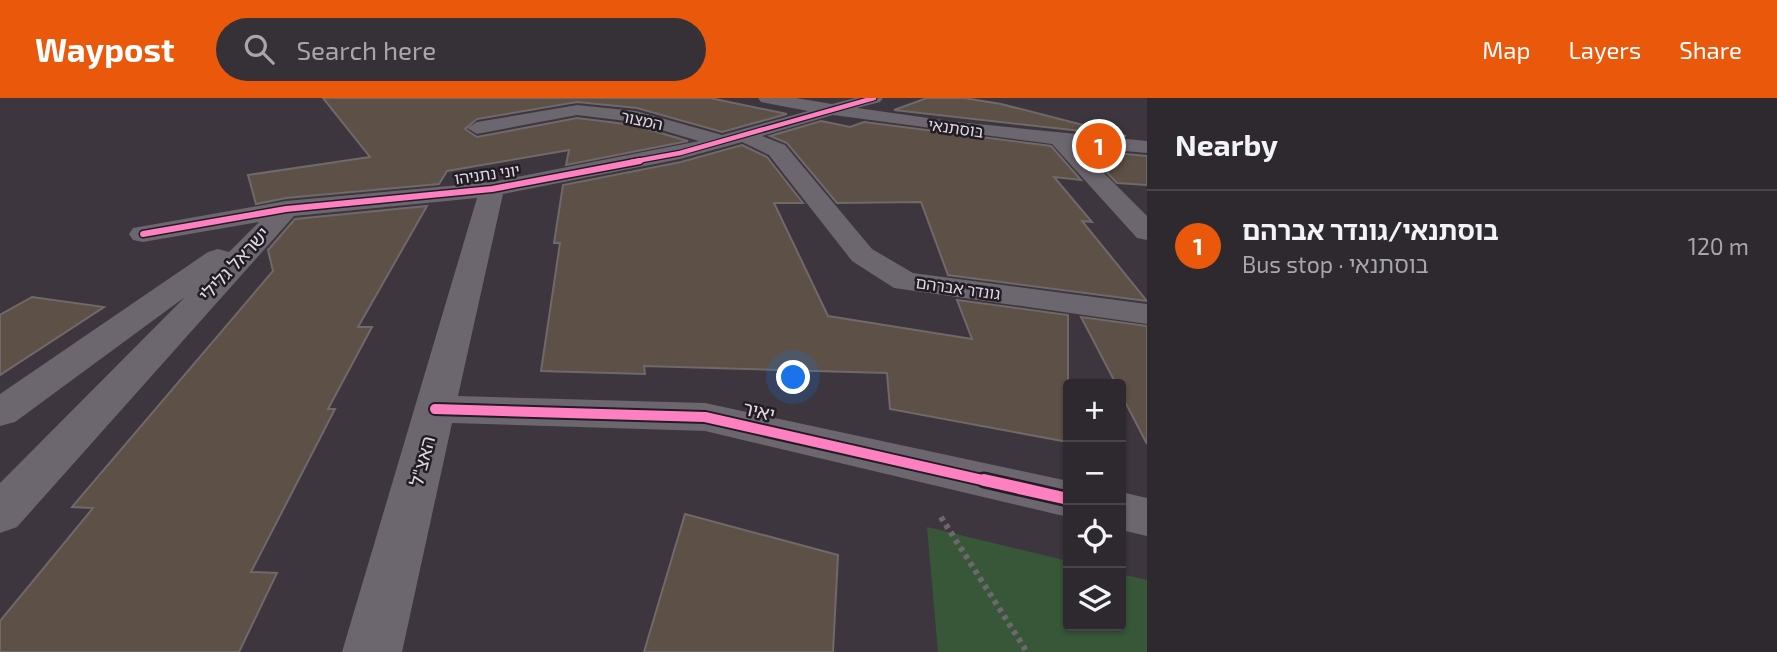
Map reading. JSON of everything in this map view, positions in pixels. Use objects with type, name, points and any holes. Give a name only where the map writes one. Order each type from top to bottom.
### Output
[{"type":"street","name":"בוסתנאי","points":[[767,98],[830,111],[1000,134],[1147,147]]},
{"type":"street","name":"יוני נתניהו","points":[[143,234],[286,209],[492,189],[681,153],[874,98]]},
{"type":"street","name":"המצור","points":[[477,128],[577,110],[636,117],[733,138]]},
{"type":"street","name":"גונדר אברהם","points":[[733,138],[776,150],[862,255],[905,281],[1147,314]]},
{"type":"street","points":[[1059,139],[1147,232]]},
{"type":"street","name":"האצ\"ל","points":[[372,652],[492,189]]},
{"type":"street","name":"ישראל גלילי","points":[[0,413],[286,209]]},
{"type":"street","name":"ישראל גלילי","points":[[0,514],[286,209]]},
{"type":"street","name":"יאיר","points":[[435,409],[705,416],[1063,498]]},
{"type":"street","points":[[1126,512],[1147,517]]},
{"type":"path","points":[[905,462],[1027,652]]},
{"type":"green space","points":[[927,527],[1063,560],[1063,631],[1126,631],[1126,575],[1147,580],[1147,652],[938,652]]},
{"type":"building","points":[[323,98],[710,98],[787,114],[722,132],[637,108],[577,102],[477,119],[465,129],[477,137],[577,118],[633,125],[688,141],[566,165],[569,150],[447,171],[439,184],[286,198],[256,204],[248,175],[370,157]]},
{"type":"building","points":[[927,98],[964,98],[1001,104],[1126,136],[894,110]]},
{"type":"building","points":[[821,121],[850,127],[864,122],[1051,146],[1081,180],[1054,177],[1092,222],[1082,221],[1147,301],[948,275],[921,202],[837,203],[787,143],[770,136]]},
{"type":"building","points":[[742,145],[767,157],[803,203],[774,203],[828,316],[972,339],[957,300],[1068,315],[1068,379],[1063,379],[1063,441],[890,409],[887,373],[644,366],[645,374],[541,371],[560,243],[554,243],[563,185],[681,162]]},
{"type":"building","points":[[1085,150],[1147,156],[1147,185],[1117,183]]},
{"type":"building","points":[[427,206],[358,327],[372,327],[328,409],[335,409],[251,572],[277,573],[239,652],[0,652],[0,621],[93,508],[72,507],[273,271],[268,250],[295,219]]},
{"type":"building","points":[[32,297],[104,307],[0,375],[0,315]]},
{"type":"building","points":[[1081,317],[1147,326],[1147,444],[1126,404],[1126,379],[1113,379]]},
{"type":"building","points":[[685,514],[838,555],[833,652],[644,652]]},
{"type":"cycle path","points":[[143,234],[286,209],[492,189],[680,153],[874,98]]},
{"type":"cycle path","points":[[435,409],[705,417],[1063,498]]},
{"type":"place","name":"בוסתנאי/גונדר אברהם","points":[[1099,146]]}]
